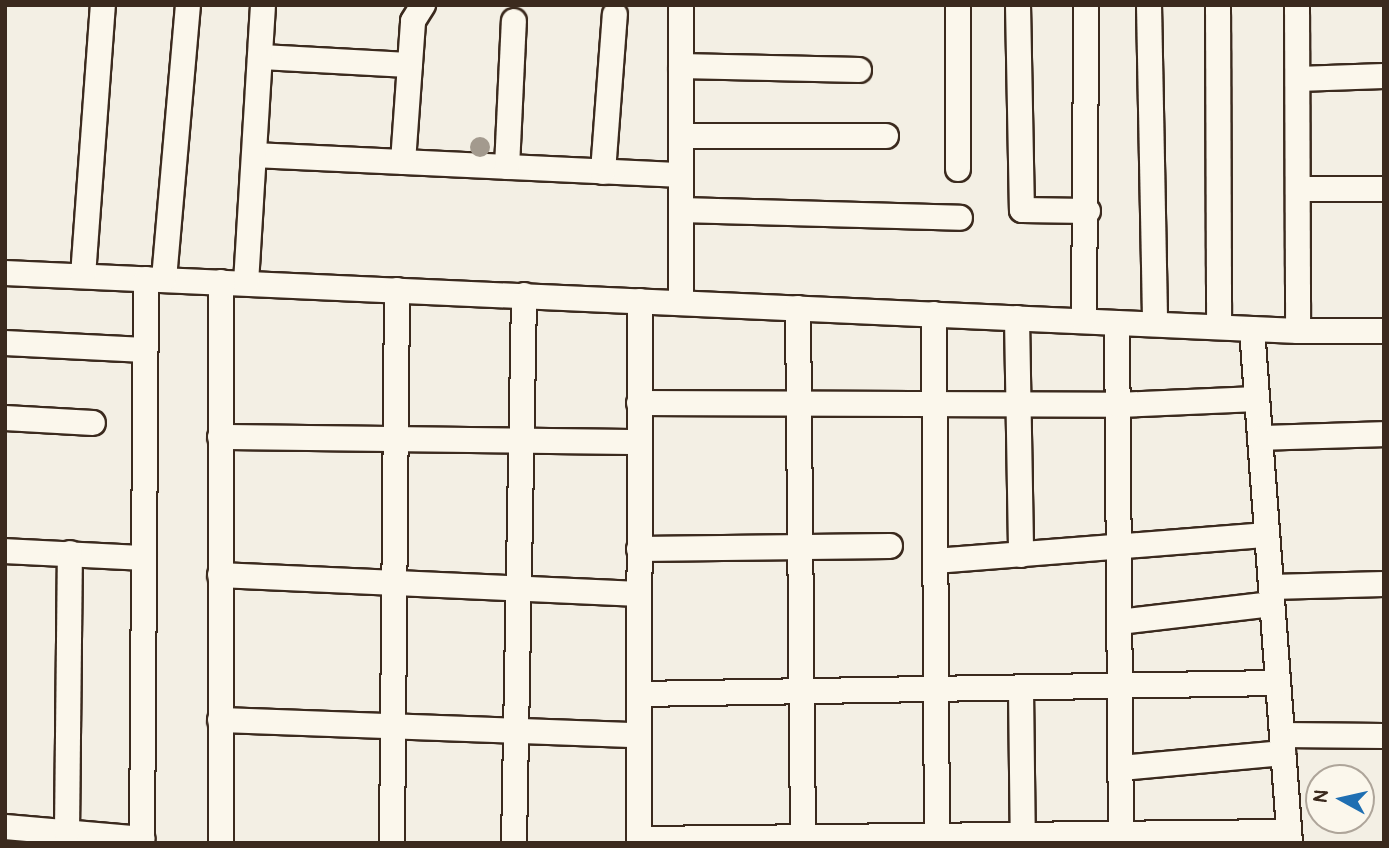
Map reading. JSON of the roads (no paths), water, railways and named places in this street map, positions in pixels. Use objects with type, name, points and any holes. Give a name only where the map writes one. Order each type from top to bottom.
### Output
[{"type":"street","points":[[83,276],[103,5]]},
{"type":"street","points":[[5,827],[142,841],[145,350],[188,5]]},
{"type":"street","points":[[246,283],[263,5]]},
{"type":"street","points":[[403,162],[413,21],[424,5]]},
{"type":"street","points":[[681,5],[681,303]]},
{"type":"street","points":[[958,5],[958,169]]},
{"type":"street","points":[[1018,5],[1022,210],[1088,211]]},
{"type":"street","points":[[1084,321],[1088,211],[1086,5]]},
{"type":"street","points":[[1149,5],[1155,324]]},
{"type":"street","points":[[1218,5],[1219,327]]},
{"type":"street","points":[[1297,5],[1298,331]]},
{"type":"street","points":[[603,172],[615,14]]},
{"type":"street","points":[[507,167],[514,21]]},
{"type":"street","points":[[260,57],[410,65]]},
{"type":"street","points":[[681,66],[859,70]]},
{"type":"street","points":[[1298,79],[1384,76]]},
{"type":"street","points":[[681,136],[886,136]]},
{"type":"street","points":[[255,155],[681,175]]},
{"type":"street","points":[[1298,189],[1384,189]]},
{"type":"street","points":[[681,210],[960,218]]},
{"type":"street","points":[[5,273],[1298,331],[1384,331]]},
{"type":"street","points":[[221,282],[221,843]]},
{"type":"street","points":[[392,843],[397,290]]},
{"type":"street","points":[[514,843],[524,441],[524,295]]},
{"type":"street","points":[[640,301],[639,841],[1290,837],[1252,329]]},
{"type":"street","points":[[798,308],[803,840]]},
{"type":"street","points":[[934,314],[937,839]]},
{"type":"street","points":[[1017,318],[1021,555]]},
{"type":"street","points":[[1117,323],[1121,838]]},
{"type":"street","points":[[5,343],[145,350]]},
{"type":"street","points":[[639,403],[1118,405],[1257,399]]},
{"type":"street","points":[[5,418],[93,423]]},
{"type":"street","points":[[1260,438],[1384,434]]},
{"type":"street","points":[[220,437],[639,442]]},
{"type":"street","points":[[935,561],[1119,549],[1267,535]]},
{"type":"street","points":[[639,549],[890,546]]},
{"type":"street","points":[[5,551],[144,558]]},
{"type":"street","points":[[67,832],[70,553]]},
{"type":"street","points":[[220,575],[639,594]]},
{"type":"street","points":[[1119,622],[1272,595],[1384,584]]},
{"type":"street","points":[[639,694],[1120,689],[1278,683]]},
{"type":"street","points":[[1021,690],[1022,839]]},
{"type":"street","points":[[220,720],[639,735]]},
{"type":"street","points":[[1121,768],[1283,744],[1384,736]]}]
